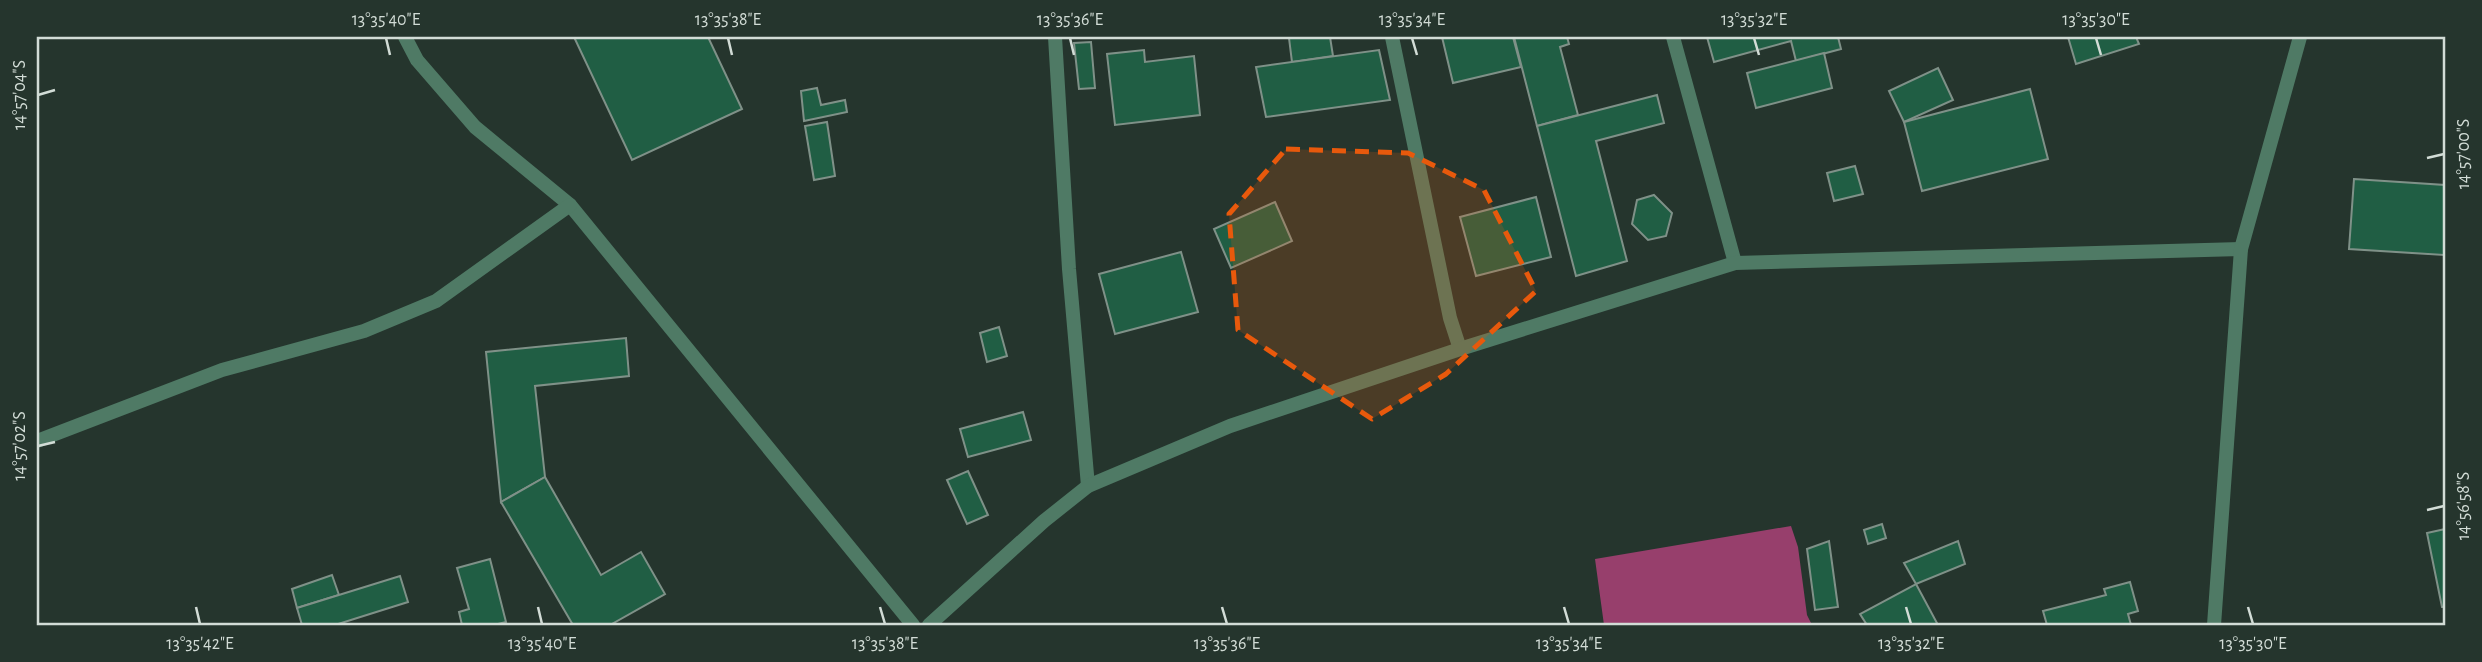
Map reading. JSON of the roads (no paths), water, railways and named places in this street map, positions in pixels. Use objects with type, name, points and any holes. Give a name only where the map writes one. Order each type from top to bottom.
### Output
[{"type":"street","points":[[404,37],[417,60],[475,127],[570,205],[913,625]]},
{"type":"street","points":[[1055,37],[1069,270],[1088,486]]},
{"type":"street","points":[[1392,37],[1450,318],[1460,349]]},
{"type":"street","points":[[1673,37],[1735,262]]},
{"type":"street","points":[[2214,625],[2241,249],[2300,37]]},
{"type":"street","points":[[37,441],[222,370],[364,331],[436,301],[570,205]]},
{"type":"street","points":[[929,625],[1044,521],[1088,486],[1230,426],[1460,349],[1735,262],[2241,249]]}]
